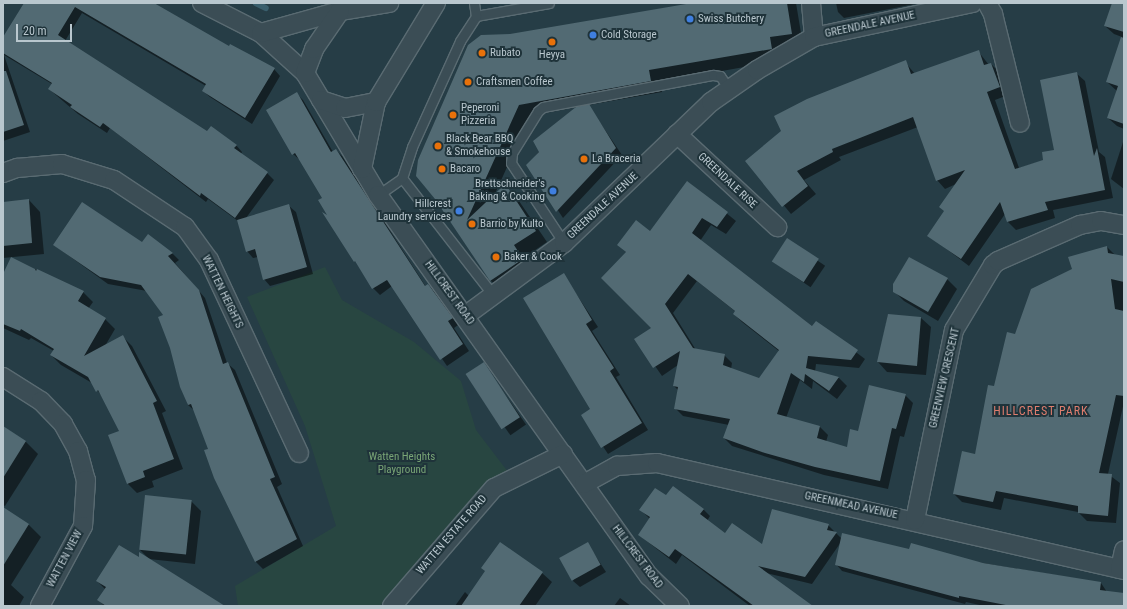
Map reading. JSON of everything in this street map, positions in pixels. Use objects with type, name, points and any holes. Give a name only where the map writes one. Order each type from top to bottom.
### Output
[{"type":"street","name":"HILLCREST ROAD","points":[[202,3],[261,33],[305,73],[378,195],[466,316],[649,576],[680,606]]},
{"type":"street","points":[[261,33],[340,11],[389,3]]},
{"type":"street","points":[[362,169],[376,102],[436,3]]},
{"type":"street","name":"GREENDALE AVENUE","points":[[811,3],[814,37]]},
{"type":"street","name":"GREENDALE AVENUE","points":[[466,316],[564,244],[676,134],[729,89],[757,70],[814,37],[972,3]]},
{"type":"street","points":[[986,3],[993,14],[1020,123]]},
{"type":"street","points":[[305,73],[314,49],[340,11]]},
{"type":"street","points":[[321,100],[345,108],[376,102]]},
{"type":"street","name":"GREENDALE RISE","points":[[676,134],[777,227]]},
{"type":"street","name":"WATTEN HEIGHTS","points":[[3,173],[16,168],[62,164],[114,180],[185,227],[209,260],[299,453]]},
{"type":"street","name":"GREENVIEW CRESCENT","points":[[915,520],[954,330],[993,265],[998,261],[1080,225],[1101,221],[1124,225]]},
{"type":"street","name":"WATTEN VIEW","points":[[3,377],[41,401],[63,424],[78,451],[86,480],[83,526],[40,606]]},
{"type":"street","name":"WATTEN ESTATE ROAD","points":[[392,606],[494,488],[563,454]]},
{"type":"street","name":"GREENMEAD AVENUE","points":[[584,484],[617,466],[657,463],[915,520],[1122,569],[1124,550]]},
{"type":"lane","points":[[378,195],[402,178],[412,147],[460,41],[476,16],[474,3]]},
{"type":"lane","points":[[476,16],[549,3]]},
{"type":"lane","points":[[564,244],[511,163],[512,153],[538,111],[551,106],[713,75],[720,76],[729,89]]},
{"type":"lane","points":[[402,178],[494,296]]},
{"type":"green space","name":"Watten Heights Playground","points":[[325,267],[342,300],[414,342],[461,381],[476,430],[512,477],[473,507],[380,606],[238,606],[235,586],[336,526],[305,426],[247,297]]},
{"type":"building","points":[[24,3],[154,3],[229,46],[230,44],[275,68],[245,118],[202,91],[206,84],[75,7],[58,35],[207,131],[211,126],[237,145],[234,148],[268,172],[235,218],[201,193],[200,196],[103,123],[100,127],[70,107],[72,105],[48,89],[52,83],[3,53],[3,37]]},
{"type":"building","points":[[692,3],[787,3],[792,34],[770,37],[772,49],[649,70],[651,81],[519,105],[467,220],[501,188],[508,188],[536,231],[514,245],[523,259],[490,281],[435,199],[416,176],[418,160],[468,45],[481,35],[510,34]]},
{"type":"building","points":[[1112,3],[1124,3],[1124,32],[1104,26]]},
{"type":"building","points":[[1121,37],[1124,38],[1124,124],[1107,118],[1118,86],[1106,82]]},
{"type":"building","points":[[979,50],[984,65],[991,63],[1000,87],[987,92],[1015,169],[1043,160],[1042,152],[1054,150],[1040,80],[1077,72],[1094,156],[1097,148],[1105,190],[1045,202],[1048,210],[1007,222],[1000,202],[961,259],[927,236],[944,211],[939,207],[965,170],[936,181],[913,117],[832,149],[833,152],[797,171],[808,186],[782,207],[745,161],[781,131],[774,116],[807,99],[906,60],[911,74]]},
{"type":"building","points":[[3,71],[6,71],[24,125],[3,132]]},
{"type":"building","points":[[297,92],[331,152],[336,149],[425,286],[428,284],[453,318],[448,321],[463,344],[440,360],[387,280],[372,289],[322,212],[327,215],[318,200],[322,198],[295,153],[292,155],[266,110]]},
{"type":"building","points":[[589,104],[616,148],[556,212],[526,165],[539,152],[533,141],[576,107]]},
{"type":"building","points":[[687,181],[728,212],[717,227],[702,218],[692,233],[812,326],[816,321],[858,350],[851,360],[808,356],[806,368],[839,377],[829,391],[805,374],[804,382],[791,373],[777,414],[820,426],[817,438],[847,447],[850,429],[858,431],[869,385],[906,394],[896,429],[892,428],[880,481],[815,467],[765,453],[723,438],[730,419],[674,409],[678,387],[673,386],[680,351],[653,368],[634,339],[651,328],[601,278],[626,252],[617,245],[636,220],[650,231]],"holes":[[[688,274],[735,311],[733,314],[779,350],[759,378],[723,365],[725,354],[693,348],[665,304]]]},
{"type":"building","points":[[29,199],[32,243],[3,246],[3,202]]},
{"type":"building","points":[[82,202],[142,242],[148,234],[173,253],[168,256],[199,290],[223,364],[228,362],[275,477],[270,479],[297,539],[255,562],[214,478],[204,450],[208,449],[191,404],[188,405],[180,387],[170,348],[158,317],[163,315],[141,285],[100,277],[53,245]]},
{"type":"building","points":[[289,204],[307,267],[263,280],[255,249],[246,252],[237,220]]},
{"type":"building","points":[[787,238],[819,259],[804,282],[772,261]]},
{"type":"building","points":[[1107,246],[1108,253],[1124,256],[1124,282],[1111,279],[1115,309],[1124,311],[1124,396],[1116,395],[1099,473],[1112,474],[1108,516],[1078,513],[1078,506],[996,491],[993,502],[953,494],[962,451],[975,454],[988,385],[994,386],[1007,332],[1015,334],[1031,289],[1072,269],[1068,257]]},
{"type":"building","points":[[11,257],[35,269],[36,271],[37,269],[84,291],[78,301],[106,318],[84,356],[123,335],[157,401],[153,403],[174,459],[143,471],[145,477],[127,484],[108,435],[119,431],[98,390],[96,392],[88,377],[50,355],[54,349],[21,329],[20,331],[3,324],[3,274]]},
{"type":"building","points":[[909,257],[948,278],[928,312],[893,292],[893,284]]},
{"type":"building","points":[[564,273],[592,320],[586,324],[614,368],[610,371],[642,423],[601,448],[581,415],[590,409],[523,298]]},
{"type":"building","points":[[888,314],[921,317],[917,366],[877,362]]},
{"type":"building","points":[[484,362],[520,417],[501,429],[466,374]]},
{"type":"building","points":[[3,426],[26,441],[3,478]]},
{"type":"building","points":[[673,486],[704,509],[700,514],[725,533],[732,523],[762,544],[772,509],[829,524],[827,530],[837,532],[805,577],[758,566],[813,606],[754,606],[675,549],[669,557],[638,535],[650,517],[639,510],[655,488],[666,495]]},
{"type":"building","points":[[145,495],[192,500],[186,555],[139,550]]},
{"type":"building","points":[[3,507],[29,524],[3,566]]},
{"type":"building","points":[[842,533],[909,549],[911,543],[983,563],[1101,582],[1100,590],[1124,593],[1124,606],[1011,606],[959,596],[959,598],[835,565]]},
{"type":"building","points":[[500,542],[543,572],[519,606],[461,606],[485,571],[481,568]]},
{"type":"building","points":[[588,542],[601,565],[572,581],[559,558]]},
{"type":"building","points":[[119,545],[139,557],[139,552],[225,606],[106,606],[97,600],[106,587],[96,581]]},
{"type":"waterway","points":[[256,3],[266,8]]},
{"type":"place","name":"Swiss Butchery","points":[[690,19]]},
{"type":"place","name":"Cold Storage","points":[[593,35]]},
{"type":"place","name":"Heyya","points":[[552,42]]},
{"type":"place","name":"Rubato","points":[[482,53]]},
{"type":"place","name":"Craftsmen Coffee","points":[[468,82]]},
{"type":"place","name":"Peperoni Pizzeria","points":[[453,115]]},
{"type":"place","name":"Black Bear BBQ & Smokehouse","points":[[438,146]]},
{"type":"place","name":"La Braceria","points":[[584,159]]},
{"type":"place","name":"Bacaro","points":[[442,169]]},
{"type":"place","name":"Brettschneider's Baking & Cooking","points":[[553,191]]},
{"type":"place","name":"Hillcrest Laundry services","points":[[459,211]]},
{"type":"place","name":"Barrio by Kulto","points":[[472,224]]},
{"type":"place","name":"Baker & Cook","points":[[496,257]]},
{"type":"district","name":"HILLCREST PARK","points":[[1041,412]]}]
